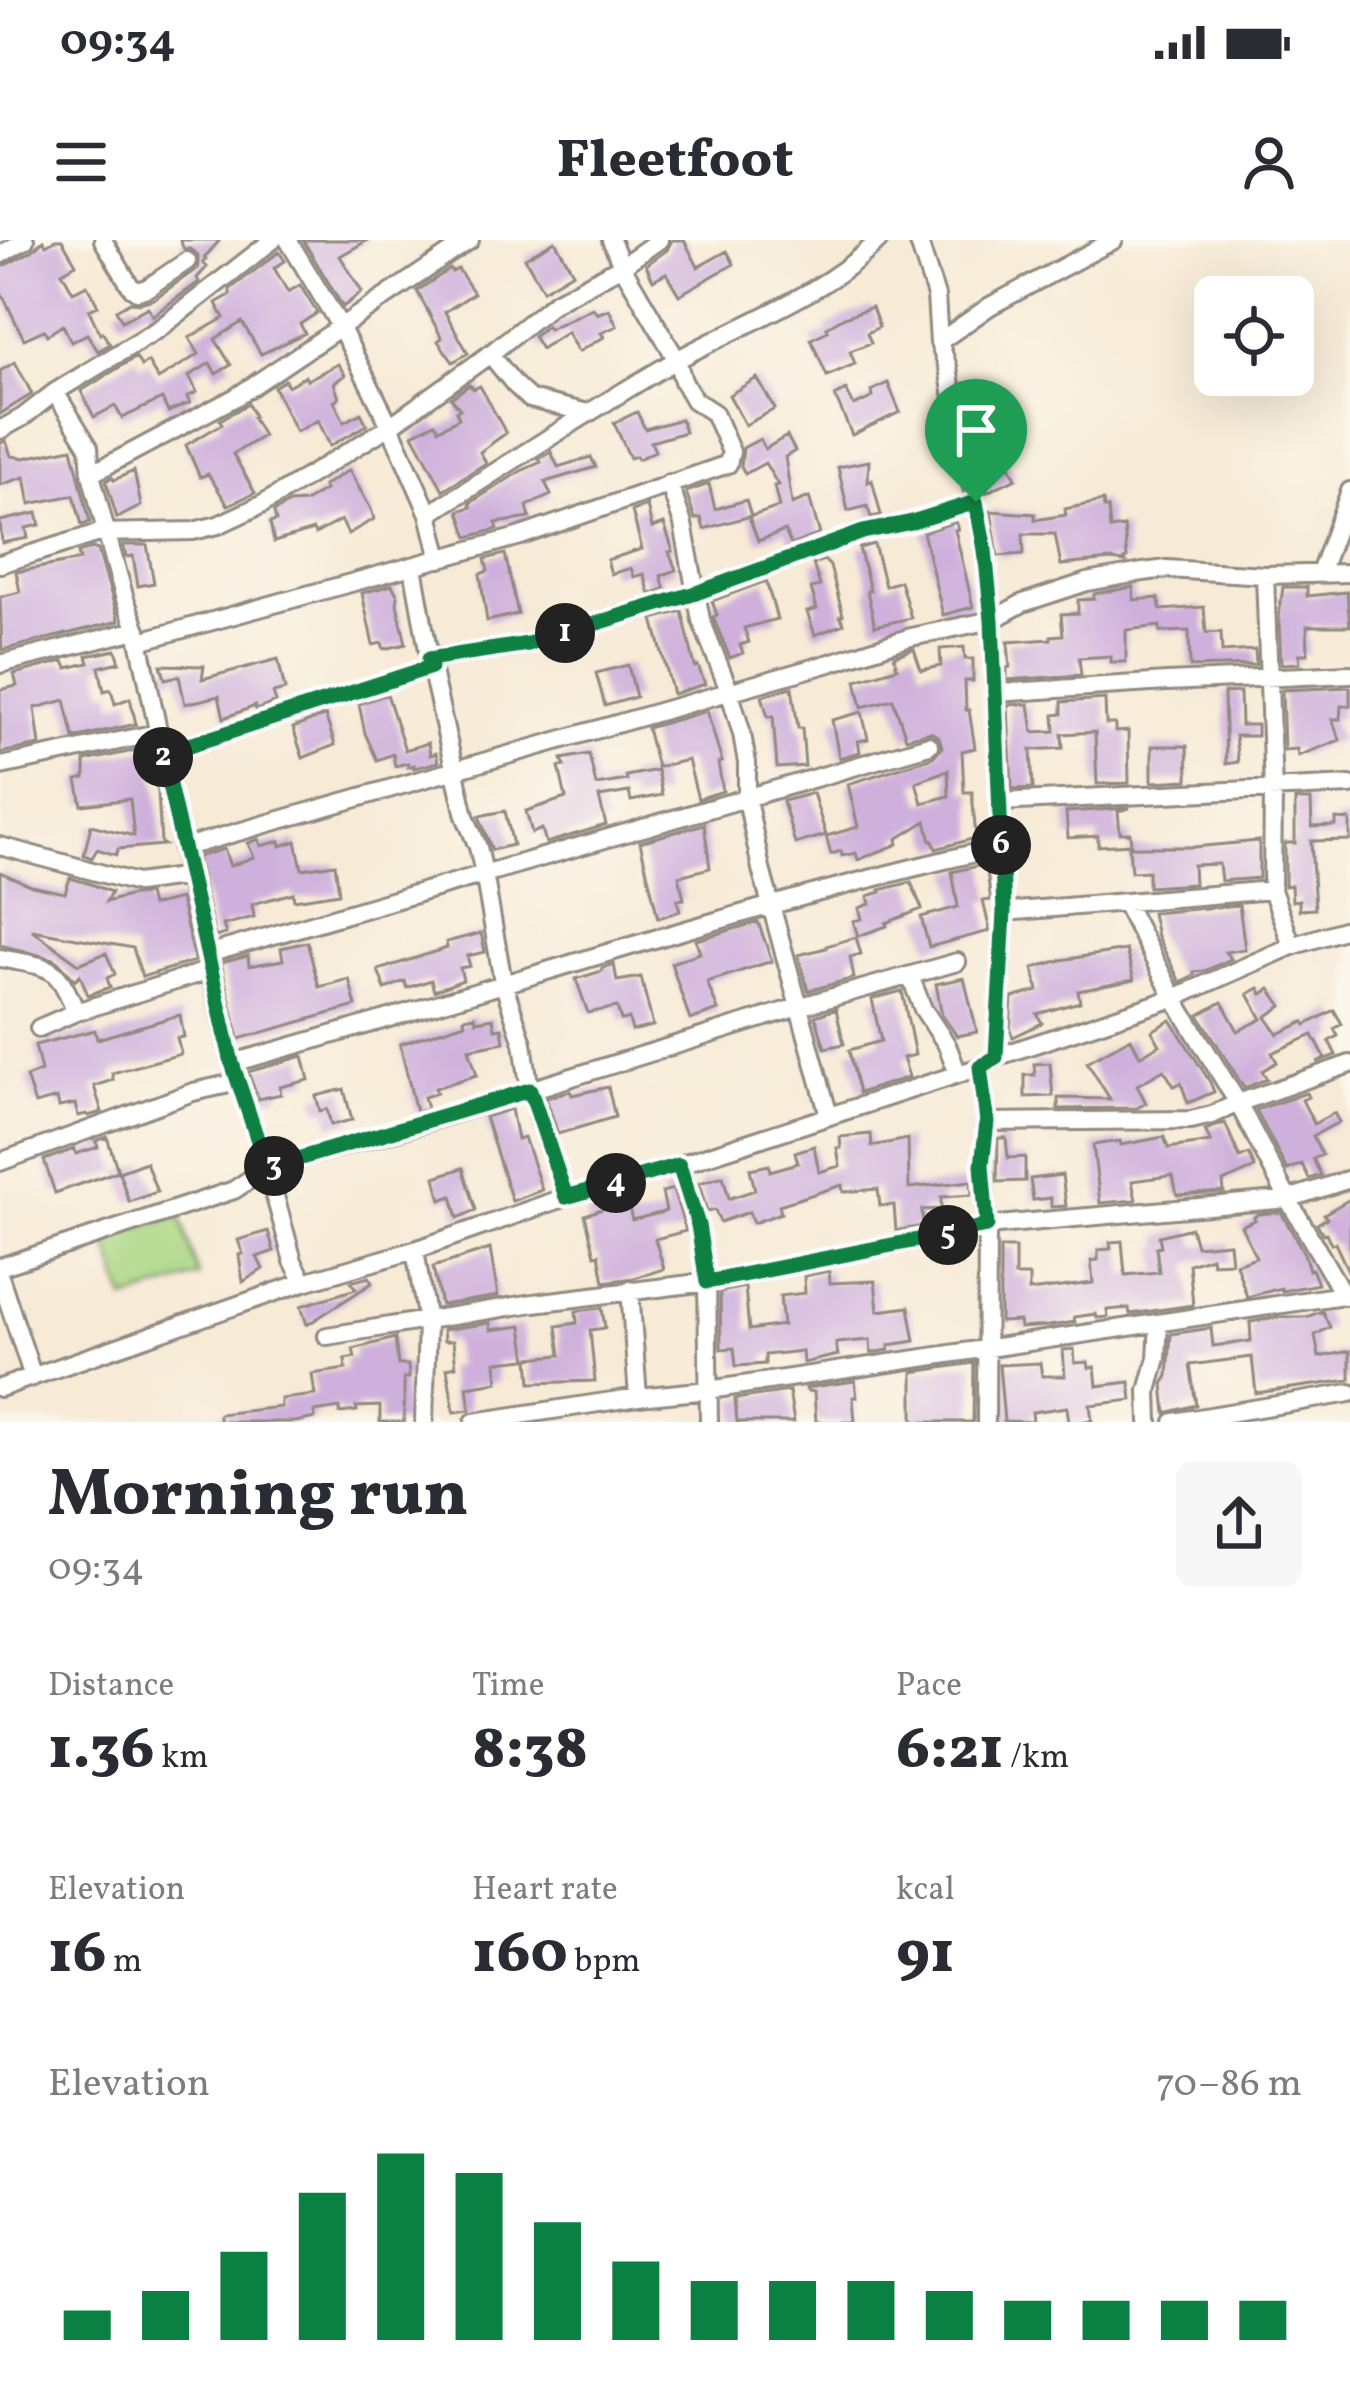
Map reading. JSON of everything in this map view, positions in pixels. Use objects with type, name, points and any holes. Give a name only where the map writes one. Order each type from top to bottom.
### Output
[{"type":"street","points":[[0,255],[25,240]]},
{"type":"street","points":[[103,240],[136,291],[187,261]]},
{"type":"street","points":[[0,430],[160,328],[273,240]]},
{"type":"street","points":[[288,240],[340,326],[390,426],[429,514],[440,559]]},
{"type":"street","points":[[92,474],[236,397],[470,240]]},
{"type":"street","points":[[0,664],[139,636],[413,567],[563,523],[722,467],[730,452],[714,413],[694,400],[682,381],[677,360],[610,240]]},
{"type":"street","points":[[0,564],[99,533],[193,531],[263,504],[390,426],[555,302],[659,240]]},
{"type":"street","points":[[429,514],[588,412],[803,295],[879,240]]},
{"type":"street","points":[[919,240],[936,296],[939,341],[976,502],[992,620],[1004,912],[982,1165],[987,1226],[986,1422]]},
{"type":"street","points":[[939,341],[990,306],[1114,240]]},
{"type":"street","points":[[490,353],[530,399],[588,412]]},
{"type":"street","points":[[55,392],[89,447],[106,535],[139,636],[235,1072],[293,1261],[304,1282]]},
{"type":"street","points":[[669,483],[683,524],[708,642],[742,734],[760,869],[830,1116]]},
{"type":"street","points":[[1320,573],[1350,490]]},
{"type":"street","points":[[162,754],[430,663],[528,644],[696,593],[863,532],[976,502]]},
{"type":"street","points":[[413,567],[465,816],[484,873],[503,982],[523,1043],[530,1090],[566,1197]]},
{"type":"street","points":[[182,848],[911,637],[992,620],[1023,603],[1069,588],[1167,569],[1265,575],[1350,573]]},
{"type":"street","points":[[1265,575],[1272,890],[1292,946]]},
{"type":"street","points":[[996,693],[1350,674]]},
{"type":"street","points":[[1,766],[157,733]]},
{"type":"street","points":[[39,1028],[209,962],[484,873],[929,745]]},
{"type":"street","points":[[999,802],[1350,785]]},
{"type":"street","points":[[0,846],[137,883],[189,876]]},
{"type":"street","points":[[0,1162],[193,1092],[235,1072],[503,982],[910,868],[1001,848]]},
{"type":"street","points":[[1004,912],[1272,890]]},
{"type":"street","points":[[474,1422],[1347,1295],[1174,998],[1125,903]]},
{"type":"street","points":[[0,1388],[304,1282],[958,1074],[1174,998],[1292,946],[1350,928]]},
{"type":"street","points":[[0,958],[48,968],[65,984],[76,1012]]},
{"type":"street","points":[[0,1267],[234,1190],[267,1168],[957,962]]},
{"type":"street","points":[[910,976],[914,993],[947,1046],[958,1074]]},
{"type":"street","points":[[987,1122],[1191,1120],[1350,1064]]},
{"type":"street","points":[[679,1165],[698,1225],[707,1282],[709,1422]]},
{"type":"street","points":[[327,1336],[707,1282],[987,1226],[1288,1198],[1350,1180]]},
{"type":"street","points":[[415,1250],[427,1322],[424,1422]]},
{"type":"street","points":[[0,1277],[33,1377]]},
{"type":"street","points":[[630,1290],[638,1397]]},
{"type":"street","points":[[1149,1422],[1148,1391],[1157,1358],[1159,1323]]},
{"type":"street","points":[[1174,1422],[1262,1415],[1350,1394]]},
{"type":"green space","points":[[180,1215],[199,1276],[125,1300],[106,1239]]},
{"type":"building","points":[[43,240],[46,245],[62,240],[76,264],[62,272],[73,292],[87,285],[98,306],[89,310],[110,344],[98,351],[87,334],[71,342],[63,325],[47,335],[44,330],[24,339],[0,290],[0,268]]},
{"type":"building","points":[[180,240],[220,240],[204,258],[207,267],[197,278],[199,282],[152,316],[148,307],[122,321],[116,310],[130,302],[154,299],[198,268],[198,255],[184,249]]},
{"type":"building","points":[[303,240],[368,240],[340,256],[362,292],[343,307]]},
{"type":"building","points":[[672,240],[684,240],[698,267],[727,251],[734,264],[679,295],[666,273],[653,280],[646,265],[667,250]]},
{"type":"building","points":[[555,241],[573,272],[543,290],[525,258]]},
{"type":"building","points":[[279,252],[285,261],[274,268],[288,292],[300,285],[317,313],[300,324],[305,333],[261,354],[242,322],[215,339],[231,365],[216,374],[210,363],[189,376],[197,392],[187,397],[190,403],[168,412],[162,399],[122,418],[115,406],[94,417],[81,391],[136,357],[141,366],[148,362],[158,379],[199,354],[189,338],[224,318],[216,303]]},
{"type":"building","points":[[450,269],[458,269],[474,293],[445,312],[468,353],[453,362],[438,341],[442,338],[417,291]]},
{"type":"building","points":[[872,307],[879,327],[867,333],[871,343],[850,351],[855,364],[827,376],[811,339],[844,317]]},
{"type":"building","points":[[593,308],[597,314],[609,309],[617,326],[578,352],[567,332],[541,349],[533,336]]},
{"type":"building","points":[[15,362],[32,394],[0,414],[0,371]]},
{"type":"building","points":[[338,364],[345,375],[334,383],[339,398],[334,401],[344,422],[361,413],[367,425],[330,446],[318,420],[296,432],[274,387],[285,380],[288,386],[305,376],[307,380]]},
{"type":"building","points":[[757,378],[775,409],[745,425],[729,395]]},
{"type":"building","points":[[888,383],[900,412],[852,435],[835,396],[846,390],[854,406]]},
{"type":"building","points":[[469,385],[480,386],[506,433],[480,452],[486,463],[443,490],[413,434],[435,423],[439,429],[459,418],[456,411],[460,409],[451,398]]},
{"type":"building","points":[[248,404],[263,436],[233,454],[255,493],[228,505],[208,474],[200,477],[186,445]]},
{"type":"building","points":[[637,412],[645,429],[681,419],[685,432],[651,442],[655,451],[630,458],[614,423]]},
{"type":"building","points":[[787,436],[795,451],[785,457],[792,504],[809,497],[820,534],[791,545],[785,531],[758,541],[749,517],[779,507],[774,486],[778,485],[765,463],[745,474],[741,466],[743,448],[760,439],[765,449]]},
{"type":"building","points":[[6,441],[11,456],[24,458],[72,448],[90,522],[82,525],[74,495],[30,504],[25,477],[0,485],[0,443]]},
{"type":"building","points":[[1000,447],[1016,478],[987,492],[992,465],[987,454]]},
{"type":"building","points":[[551,452],[558,467],[591,457],[596,467],[545,482],[551,495],[527,506],[530,518],[496,523],[498,529],[468,537],[459,511]]},
{"type":"building","points":[[869,461],[868,482],[872,480],[881,515],[871,517],[867,506],[848,511],[838,467]]},
{"type":"building","points":[[349,470],[374,519],[348,534],[341,520],[315,534],[313,530],[274,542],[270,523],[276,521],[274,512],[289,503],[305,502]]},
{"type":"building","points":[[134,471],[141,506],[117,518],[106,481]]},
{"type":"building","points":[[709,484],[715,509],[746,500],[751,516],[704,529],[701,518],[695,519],[686,492]]},
{"type":"building","points":[[1103,501],[1110,529],[1124,527],[1126,562],[1061,565],[1055,534],[1023,534],[1024,554],[998,556],[991,511],[1035,514],[1035,520]]},
{"type":"building","points":[[647,506],[652,528],[664,524],[676,570],[661,576],[665,589],[650,594],[644,574],[634,577],[631,568],[611,574],[607,560],[642,549],[632,511]]},
{"type":"building","points":[[37,513],[40,525],[26,528],[28,538],[2,543],[0,521]]},
{"type":"building","points":[[956,522],[973,607],[943,615],[923,532]]},
{"type":"building","points":[[874,544],[885,586],[900,581],[911,618],[875,626],[859,548]]},
{"type":"building","points":[[123,545],[147,545],[154,583],[138,586],[133,556],[126,557]]},
{"type":"building","points":[[98,550],[119,621],[2,650],[0,597],[20,592],[16,572],[80,560],[78,553]]},
{"type":"building","points":[[505,554],[518,614],[487,621],[480,574],[488,571],[485,559]]},
{"type":"building","points":[[824,560],[830,566],[844,624],[815,635],[807,612],[817,609],[811,588],[820,586],[813,564]]},
{"type":"building","points":[[766,581],[777,619],[744,628],[749,642],[740,645],[743,653],[730,658],[713,617],[717,615],[712,601]]},
{"type":"building","points":[[392,585],[406,644],[384,649],[382,643],[373,645],[362,593]]},
{"type":"building","points":[[1133,587],[1134,600],[1158,598],[1161,610],[1204,607],[1206,633],[1221,632],[1222,652],[1255,650],[1256,665],[1190,667],[1189,631],[1160,632],[1160,626],[1126,630],[1126,662],[1111,662],[1111,656],[1079,658],[1081,675],[1007,680],[1008,642],[1063,635],[1061,614],[1078,613],[1078,600]]},
{"type":"building","points":[[1283,587],[1307,587],[1307,596],[1347,592],[1350,626],[1307,626],[1308,654],[1299,654],[1300,663],[1281,664]]},
{"type":"building","points":[[682,611],[695,667],[705,684],[673,694],[653,619]]},
{"type":"building","points":[[964,647],[965,659],[973,659],[973,681],[965,681],[975,748],[962,751],[964,792],[972,792],[976,838],[936,849],[926,821],[897,839],[898,844],[858,860],[856,853],[831,854],[826,836],[858,827],[848,784],[933,757],[942,747],[931,732],[906,738],[893,699],[862,707],[856,680],[897,668],[894,656],[914,649],[921,670],[941,666],[940,649]],"holes":[[[948,770],[949,796],[922,803],[916,782]]]},
{"type":"building","points":[[116,650],[120,662],[99,667],[104,691],[111,689],[115,704],[130,698],[136,724],[74,738],[65,700],[35,708],[40,745],[0,753],[0,690],[17,686],[14,674],[64,661],[67,668],[89,663],[87,656]]},
{"type":"building","points":[[278,659],[285,690],[273,693],[276,702],[224,718],[219,696],[185,704],[179,676],[165,679],[161,665],[204,666],[202,679]]},
{"type":"building","points":[[628,665],[636,697],[605,706],[596,673]]},
{"type":"building","points":[[792,687],[805,766],[777,768],[773,716],[768,717],[762,696]]},
{"type":"building","points":[[1350,687],[1350,706],[1341,706],[1340,719],[1332,719],[1340,740],[1298,756],[1297,749],[1284,750],[1282,690]]},
{"type":"building","points":[[1240,692],[1241,725],[1257,725],[1257,736],[1235,736],[1238,762],[1226,764],[1224,693]]},
{"type":"building","points":[[387,694],[405,750],[428,743],[430,755],[436,753],[438,762],[414,768],[408,763],[395,766],[393,754],[377,760],[359,704]]},
{"type":"building","points":[[1105,699],[1106,724],[1115,724],[1115,732],[1128,731],[1129,783],[1097,784],[1095,732],[1062,734],[1063,748],[1031,750],[1033,788],[1012,789],[1008,705],[1029,704],[1033,732],[1055,731],[1054,715],[1062,714],[1062,702]]},
{"type":"building","points":[[707,711],[722,762],[718,763],[723,791],[698,799],[688,760],[657,767],[647,728]]},
{"type":"building","points":[[862,712],[868,739],[858,741],[860,752],[839,758],[832,720]]},
{"type":"building","points":[[325,715],[335,745],[303,758],[293,728]]},
{"type":"building","points":[[1152,746],[1187,746],[1188,780],[1152,782]]},
{"type":"building","points":[[148,748],[164,845],[118,849],[116,855],[97,849],[92,858],[84,855],[91,825],[134,836],[130,799],[82,805],[77,780],[85,778],[85,761]]},
{"type":"building","points":[[589,754],[596,785],[657,770],[662,795],[631,801],[629,792],[599,797],[606,825],[546,843],[542,829],[532,833],[526,811],[566,798],[559,767],[565,766],[562,759]]},
{"type":"building","points":[[813,793],[826,835],[795,844],[783,801]]},
{"type":"building","points":[[1295,800],[1311,800],[1312,827],[1350,820],[1350,840],[1311,841],[1315,909],[1299,910],[1299,900],[1292,901],[1291,885],[1285,886],[1285,843],[1295,843]]},
{"type":"building","points":[[1130,808],[1118,811],[1120,833],[1130,833],[1131,844],[1098,846],[1098,836],[1068,838],[1066,812]]},
{"type":"building","points":[[505,811],[513,845],[492,850],[479,816]]},
{"type":"building","points":[[704,824],[710,868],[679,876],[684,899],[677,900],[680,911],[658,918],[640,842]]},
{"type":"building","points":[[259,839],[261,846],[296,841],[302,869],[335,864],[339,893],[294,900],[293,893],[252,904],[254,917],[223,925],[226,934],[215,937],[197,857],[224,849],[230,866],[254,857],[248,843]]},
{"type":"building","points":[[1259,841],[1259,878],[1221,881],[1219,864],[1193,865],[1194,884],[1148,887],[1148,871],[1131,872],[1129,847]]},
{"type":"building","points":[[986,864],[991,900],[983,901],[990,931],[929,947],[921,917],[958,907],[952,872]]},
{"type":"building","points":[[0,872],[65,893],[70,878],[111,892],[106,902],[148,894],[151,906],[180,899],[195,961],[142,977],[133,948],[32,930],[79,964],[106,953],[115,974],[107,978],[110,987],[88,995],[80,975],[75,980],[55,959],[0,945]]},
{"type":"building","points":[[911,882],[922,909],[858,936],[853,921],[862,919],[859,908],[870,904],[868,896]]},
{"type":"building","points":[[1239,905],[1245,949],[1225,952],[1231,959],[1180,982],[1157,936],[1152,913]]},
{"type":"building","points":[[758,922],[772,961],[707,982],[718,1010],[690,1020],[671,963],[700,953],[696,940]]},
{"type":"building","points":[[481,933],[485,952],[467,956],[470,966],[460,968],[463,980],[434,991],[431,980],[407,988],[405,981],[385,989],[378,970]]},
{"type":"building","points":[[856,937],[861,954],[850,957],[854,978],[808,991],[798,955]]},
{"type":"building","points":[[307,942],[319,987],[349,979],[356,1006],[239,1039],[221,963],[248,956],[249,966],[283,960],[281,948]]},
{"type":"building","points":[[1126,950],[1134,980],[1078,991],[1080,1002],[1037,1014],[1042,1023],[1013,1037],[1012,998],[1038,991],[1033,968]]},
{"type":"building","points":[[614,964],[617,981],[641,977],[653,1026],[632,1031],[629,1019],[621,1020],[617,1007],[588,1013],[576,979]]},
{"type":"building","points":[[964,978],[977,1032],[957,1036],[942,1015],[936,984]]},
{"type":"building","points":[[1259,988],[1262,994],[1270,989],[1282,1006],[1266,1017],[1278,1034],[1334,1010],[1342,1024],[1334,1029],[1338,1036],[1329,1041],[1336,1055],[1317,1062],[1325,1058],[1313,1035],[1272,1053],[1277,1062],[1262,1071],[1267,1079],[1244,1088],[1199,1015],[1222,1002],[1238,1031],[1262,1019],[1248,994]]},
{"type":"building","points":[[902,991],[915,1055],[903,1058],[909,1077],[859,1093],[849,1050],[881,1041],[872,999]]},
{"type":"building","points":[[836,1009],[844,1044],[825,1048],[815,1016]]},
{"type":"building","points":[[180,1015],[181,1054],[112,1073],[113,1080],[94,1086],[102,1112],[78,1116],[75,1104],[59,1107],[57,1098],[35,1104],[26,1077],[41,1071],[35,1045],[95,1030],[97,1039]]},
{"type":"building","points":[[475,1016],[476,1021],[493,1018],[495,1029],[502,1028],[504,1042],[469,1049],[477,1075],[435,1088],[437,1093],[424,1097],[427,1109],[416,1112],[400,1044]]},
{"type":"building","points":[[1171,1020],[1214,1092],[1188,1103],[1181,1083],[1174,1086],[1164,1070],[1137,1085],[1146,1103],[1137,1108],[1058,1109],[1058,1098],[1110,1099],[1087,1062],[1131,1038],[1140,1056],[1160,1045],[1152,1031]]},
{"type":"building","points":[[303,1056],[309,1080],[258,1099],[248,1072]]},
{"type":"building","points":[[1050,1063],[1053,1096],[1025,1097],[1025,1075],[1035,1075],[1034,1064]]},
{"type":"building","points":[[608,1087],[615,1117],[558,1134],[546,1098]]},
{"type":"building","points":[[344,1089],[352,1120],[331,1125],[327,1109],[320,1111],[316,1096]]},
{"type":"building","points":[[1306,1093],[1308,1097],[1302,1100],[1314,1124],[1334,1113],[1339,1122],[1313,1136],[1322,1155],[1313,1159],[1321,1175],[1309,1179],[1302,1164],[1287,1170],[1256,1110]]},
{"type":"building","points":[[511,1109],[517,1139],[524,1137],[542,1190],[512,1201],[485,1117]]},
{"type":"building","points":[[1225,1123],[1240,1158],[1249,1154],[1255,1168],[1223,1182],[1224,1192],[1177,1195],[1173,1176],[1169,1176],[1132,1181],[1136,1200],[1100,1203],[1093,1145],[1164,1137],[1168,1148],[1211,1142],[1205,1130]]},
{"type":"building","points":[[871,1134],[872,1146],[908,1139],[909,1188],[971,1181],[972,1195],[941,1197],[941,1209],[922,1210],[923,1226],[896,1231],[894,1205],[880,1206],[878,1189],[843,1192],[842,1185],[779,1205],[781,1213],[753,1223],[749,1212],[720,1222],[715,1210],[707,1212],[699,1183],[723,1176],[731,1198],[755,1190],[750,1169],[769,1165],[770,1171],[798,1163],[795,1152],[814,1146],[819,1172],[840,1166],[840,1137]]},
{"type":"building","points":[[107,1137],[118,1171],[55,1193],[44,1160],[74,1149],[76,1154],[98,1147],[96,1141]]},
{"type":"building","points":[[998,1138],[1006,1138],[1008,1158],[1025,1157],[1025,1181],[997,1182]]},
{"type":"building","points":[[146,1162],[157,1192],[129,1202],[119,1172]]},
{"type":"building","points":[[463,1168],[476,1210],[458,1218],[452,1196],[441,1200],[435,1177]]},
{"type":"building","points":[[1062,1175],[1066,1206],[1051,1207],[1051,1198],[1033,1200],[1030,1179]]},
{"type":"building","points":[[673,1189],[686,1231],[655,1239],[664,1269],[604,1282],[585,1215],[627,1200],[632,1220],[660,1213],[666,1211],[662,1192]]},
{"type":"building","points":[[1350,1199],[1350,1275],[1335,1243],[1317,1224],[1327,1218],[1324,1214]]},
{"type":"building","points":[[1281,1212],[1318,1284],[1247,1297],[1236,1264],[1256,1257],[1241,1226],[1258,1214]]},
{"type":"building","points":[[1191,1228],[1196,1246],[1229,1243],[1231,1262],[1212,1263],[1211,1257],[1189,1264],[1193,1305],[1130,1314],[1129,1308],[1107,1310],[1108,1317],[1074,1317],[1075,1322],[1049,1326],[1020,1328],[1019,1321],[1000,1322],[1000,1248],[1015,1248],[1015,1276],[1029,1276],[1029,1291],[1093,1283],[1091,1261],[1098,1260],[1098,1250],[1111,1249],[1110,1242],[1122,1241],[1125,1275],[1159,1272],[1159,1236]]},
{"type":"building","points":[[268,1231],[274,1251],[257,1257],[263,1269],[243,1282],[238,1240]]},
{"type":"building","points":[[490,1249],[498,1296],[441,1305],[433,1267]]},
{"type":"building","points":[[829,1271],[830,1283],[875,1281],[878,1311],[909,1307],[915,1341],[871,1353],[870,1340],[836,1343],[838,1355],[803,1363],[802,1351],[765,1355],[765,1364],[736,1366],[734,1348],[721,1349],[720,1292],[745,1287],[749,1330],[783,1325],[780,1296],[805,1293],[804,1276]]},
{"type":"building","points":[[369,1277],[372,1283],[307,1325],[301,1306],[356,1289],[351,1282]]},
{"type":"building","points":[[602,1308],[605,1328],[590,1330],[595,1381],[531,1383],[529,1358],[561,1355],[557,1326],[577,1323],[576,1311]]},
{"type":"building","points":[[1322,1311],[1330,1327],[1315,1335],[1319,1357],[1350,1351],[1350,1380],[1256,1393],[1252,1357],[1190,1365],[1196,1405],[1166,1413],[1163,1384],[1168,1376],[1171,1334],[1211,1328],[1213,1346],[1251,1341],[1250,1322],[1307,1317]]},
{"type":"building","points":[[490,1323],[491,1330],[522,1326],[527,1359],[496,1362],[498,1382],[467,1387],[470,1410],[454,1412],[447,1368],[456,1366],[453,1341],[444,1341],[443,1330]]},
{"type":"building","points":[[395,1338],[398,1365],[408,1365],[404,1422],[380,1422],[380,1406],[314,1412],[315,1418],[295,1422],[219,1422],[219,1414],[281,1407],[281,1399],[315,1395],[312,1374],[346,1369],[345,1359],[355,1357],[353,1349]]},
{"type":"building","points":[[1074,1349],[1075,1363],[1095,1367],[1097,1386],[1130,1382],[1132,1400],[1090,1405],[1092,1420],[1080,1422],[1069,1422],[1067,1407],[1032,1412],[1033,1422],[1004,1421],[999,1365],[1040,1363],[1042,1376],[1065,1376],[1063,1350]]},
{"type":"building","points":[[974,1363],[973,1422],[913,1422],[913,1372]]},
{"type":"building","points":[[855,1381],[855,1422],[816,1422],[814,1392],[806,1388]]},
{"type":"building","points":[[789,1391],[794,1422],[737,1422],[735,1399]]},
{"type":"route","points":[[976,502],[992,620],[1004,912],[996,1057],[980,1067],[987,1122],[982,1165],[987,1226],[707,1282],[698,1225],[679,1165],[566,1197],[530,1090],[267,1168],[232,1063],[162,754],[431,667],[429,659],[528,644],[696,593],[863,532],[976,502]]}]
